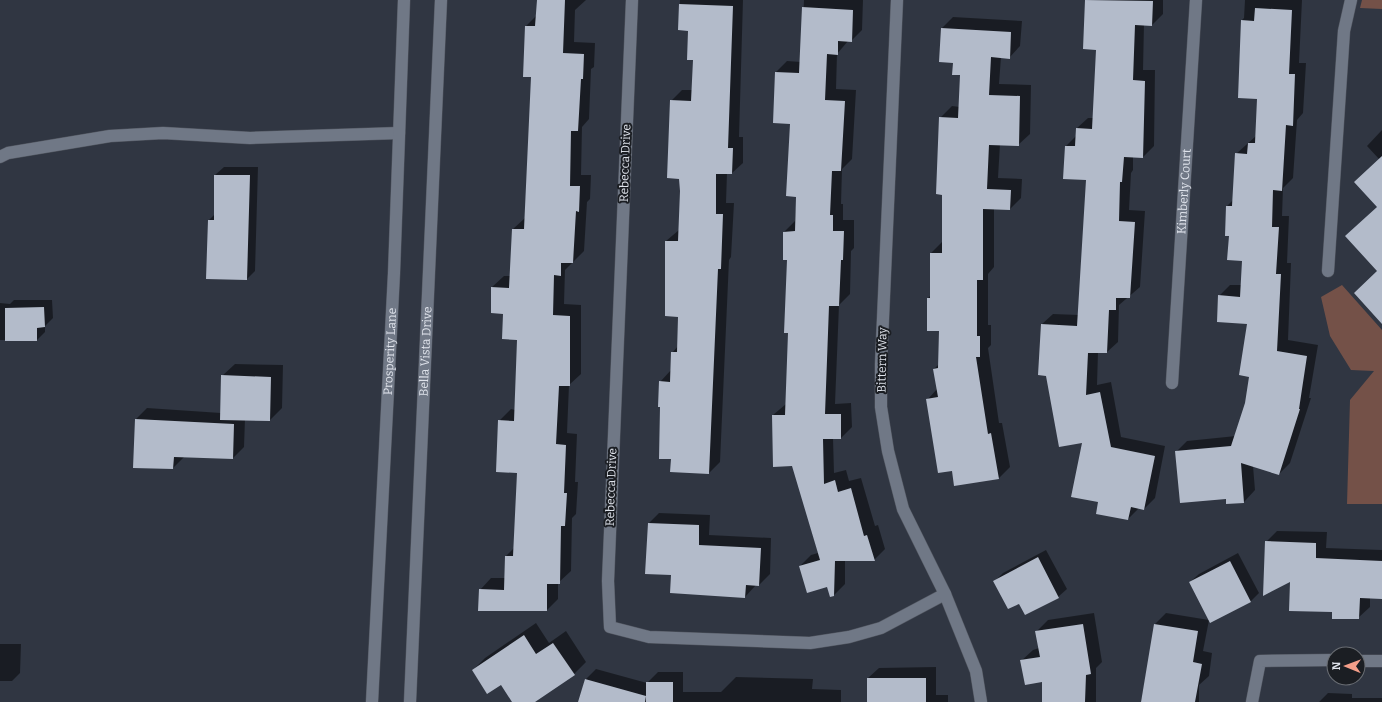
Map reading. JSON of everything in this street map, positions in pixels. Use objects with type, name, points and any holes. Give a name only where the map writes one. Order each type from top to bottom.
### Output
[{"type":"street","name":"Prosperity Lane","points":[[372,702],[394,273],[404,0]]},
{"type":"street","name":"Bella Vista Drive","points":[[410,702],[441,0]]},
{"type":"street","name":"Rebecca Drive","points":[[632,0],[608,581],[610,626],[650,637],[810,643],[849,637],[881,628],[945,594]]},
{"type":"street","name":"Bittern Way","points":[[897,0],[881,364],[881,407],[888,451],[903,509],[945,594],[976,671],[981,702]]},
{"type":"street","name":"Kimberly Court","points":[[1172,383],[1196,0]]},
{"type":"street","points":[[1328,271],[1344,31],[1351,0]]},
{"type":"street","points":[[0,157],[8,154],[110,136],[163,133],[250,138],[399,133]]},
{"type":"street","points":[[1252,702],[1260,662],[1326,660]]},
{"type":"street","points":[[1366,661],[1382,661]]},
{"type":"shaded area","points":[[1362,0],[1382,0],[1382,9],[1360,8]]},
{"type":"shaded area","points":[[1342,285],[1382,330],[1382,504],[1347,504],[1350,400],[1374,371],[1351,370],[1330,336],[1321,297]]},
{"type":"building","points":[[537,0],[565,0],[563,53],[584,54],[578,131],[571,131],[570,186],[580,186],[579,212],[576,211],[573,263],[561,263],[561,276],[554,275],[553,315],[570,316],[570,386],[559,386],[556,444],[566,445],[564,493],[567,493],[565,526],[561,526],[560,584],[547,584],[547,611],[478,611],[479,589],[504,590],[505,556],[513,556],[517,473],[496,472],[498,420],[514,421],[517,340],[502,339],[503,314],[491,313],[491,287],[509,288],[512,229],[524,229],[531,77],[523,77],[525,26],[535,26]]},
{"type":"building","points":[[1085,0],[1153,1],[1152,26],[1135,25],[1133,80],[1145,81],[1143,158],[1124,157],[1122,182],[1120,182],[1119,221],[1135,222],[1130,298],[1116,298],[1116,310],[1109,310],[1107,353],[1088,353],[1086,395],[1100,392],[1111,447],[1155,456],[1144,510],[1131,507],[1128,520],[1096,514],[1098,502],[1071,497],[1082,443],[1059,447],[1046,376],[1038,375],[1041,324],[1077,326],[1086,180],[1063,179],[1065,146],[1075,146],[1076,128],[1092,129],[1096,50],[1083,49]]},
{"type":"building","points":[[679,4],[733,6],[728,148],[733,148],[732,174],[716,174],[716,214],[723,214],[721,269],[718,269],[709,474],[670,472],[671,459],[659,459],[659,381],[670,382],[671,352],[677,352],[678,317],[665,316],[665,241],[678,241],[680,191],[679,179],[667,178],[670,100],[691,101],[693,60],[687,60],[688,31],[678,30]]},
{"type":"building","points":[[802,7],[853,10],[852,42],[838,41],[838,55],[827,54],[825,100],[845,101],[841,171],[832,171],[830,215],[833,215],[833,231],[844,231],[839,306],[829,306],[825,414],[841,414],[841,439],[823,439],[824,484],[835,480],[838,492],[851,488],[864,536],[867,535],[875,561],[835,561],[834,596],[830,597],[827,587],[807,593],[799,566],[820,560],[792,466],[773,467],[772,415],[785,415],[788,333],[784,333],[787,260],[783,260],[783,232],[795,231],[796,197],[786,196],[790,124],[773,123],[775,72],[799,73]]},
{"type":"building","points":[[1255,8],[1292,10],[1289,74],[1295,74],[1293,126],[1286,125],[1282,191],[1273,190],[1272,227],[1279,227],[1276,274],[1281,274],[1277,351],[1307,356],[1300,409],[1279,475],[1241,463],[1244,503],[1226,504],[1226,499],[1180,503],[1175,451],[1231,446],[1245,403],[1249,377],[1239,375],[1247,324],[1217,322],[1218,295],[1240,297],[1242,261],[1227,260],[1229,236],[1225,236],[1226,206],[1232,206],[1235,153],[1247,154],[1248,143],[1255,143],[1257,99],[1238,98],[1241,20],[1254,21]]},
{"type":"building","points":[[941,28],[1011,32],[1010,59],[991,57],[989,95],[1020,96],[1019,146],[989,145],[987,189],[1011,190],[1010,210],[983,209],[983,280],[977,280],[977,336],[980,336],[980,357],[976,357],[988,434],[991,433],[999,479],[954,486],[952,471],[938,473],[926,399],[938,397],[933,369],[938,368],[939,331],[927,331],[927,298],[930,298],[930,253],[942,253],[942,195],[936,194],[939,117],[958,118],[960,75],[952,75],[953,63],[939,62]]},
{"type":"building","points":[[1382,156],[1382,324],[1354,293],[1377,271],[1345,236],[1377,207],[1354,182]]},
{"type":"building","points":[[214,175],[250,175],[247,280],[206,279],[208,220],[214,220]]},
{"type":"building","points":[[44,307],[45,327],[37,328],[37,341],[5,341],[5,308]]},
{"type":"building","points":[[221,375],[271,377],[270,421],[220,420]]},
{"type":"building","points":[[135,419],[234,424],[233,459],[174,457],[173,469],[133,468]]},
{"type":"building","points":[[648,523],[699,525],[699,545],[761,548],[759,586],[746,585],[745,598],[670,593],[671,575],[645,574]]},
{"type":"building","points":[[1265,541],[1316,543],[1316,558],[1382,561],[1382,599],[1360,598],[1359,619],[1332,619],[1332,612],[1289,611],[1290,582],[1263,596]]},
{"type":"building","points":[[1038,557],[1059,598],[1025,615],[1019,604],[1008,609],[993,581]]},
{"type":"building","points":[[1230,561],[1251,602],[1210,623],[1189,582]]},
{"type":"building","points":[[1083,624],[1091,674],[1086,675],[1085,702],[1042,702],[1042,682],[1025,685],[1020,660],[1040,657],[1035,631]]},
{"type":"building","points":[[1154,624],[1198,631],[1193,662],[1202,664],[1195,702],[1141,702]]},
{"type":"building","points":[[524,635],[536,654],[553,643],[575,675],[535,702],[512,702],[501,685],[487,694],[472,670]]},
{"type":"building","points":[[867,678],[926,678],[926,702],[867,702]]},
{"type":"building","points":[[585,679],[646,696],[645,702],[578,702]]},
{"type":"building","points":[[646,682],[673,682],[673,702],[646,702]]}]
